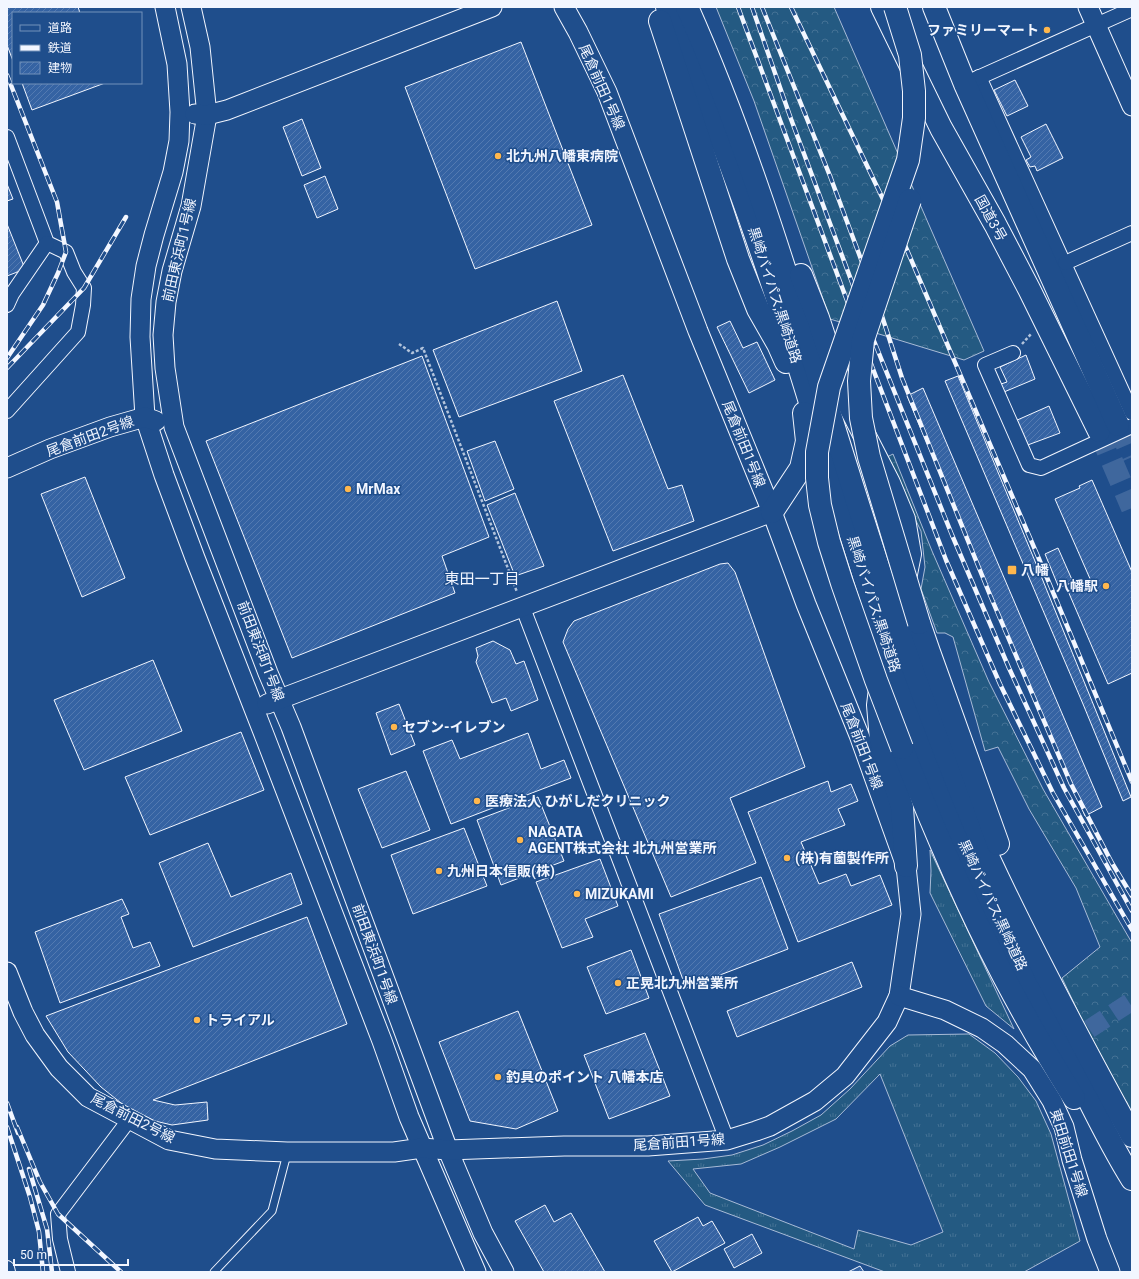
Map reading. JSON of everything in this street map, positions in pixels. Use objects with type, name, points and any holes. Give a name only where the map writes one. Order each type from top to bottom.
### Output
[{"type":"highway","points":[[655,7],[738,259],[758,309],[778,344],[793,377],[804,411],[807,441],[801,468],[772,512]]},
{"type":"highway","name":"黒崎バイパス;黒崎道路","points":[[667,7],[717,126],[740,189],[779,304],[853,544],[892,661],[928,757],[972,864],[1020,964],[1066,1053],[1079,1082],[1132,1179]]},
{"type":"highway","name":"黒崎バイパス;黒崎道路","points":[[687,7],[720,84],[782,259],[869,537],[907,652],[943,748],[988,857],[1035,955],[1085,1052],[1132,1136]]},
{"type":"highway","name":"国道3号","points":[[882,7],[941,128],[995,224],[1029,289],[1120,424]]},
{"type":"highway","points":[[895,7],[910,55],[914,91],[914,118],[908,160],[829,387],[817,452],[820,505],[829,542],[873,673],[942,844],[1002,974],[1034,1033],[1116,1165],[1132,1188]]},
{"type":"highway","points":[[909,7],[922,48],[927,85],[926,132],[916,182],[863,340],[859,381],[861,418],[869,456],[928,652],[996,837],[1036,938],[1085,1052]]},
{"type":"highway","name":"国道3号","points":[[934,7],[972,80],[1120,424]]},
{"type":"highway","points":[[720,84],[766,180],[818,318],[832,364],[851,409],[889,483],[904,519],[910,554],[901,597]]},
{"type":"highway","points":[[881,680],[878,705],[881,740],[902,807],[906,866]]},
{"type":"street","name":"前田東浜町1号線","points":[[165,7],[177,64],[180,112],[179,141],[173,172],[146,266],[141,299],[140,336],[145,417],[164,475],[220,624],[382,1041],[409,1117],[476,1272]]},
{"type":"street","name":"前田東浜町1号線","points":[[191,7],[200,47],[207,115],[191,206],[172,271],[166,302],[164,335],[165,368],[174,427],[297,742],[448,1150],[483,1233],[504,1272]]},
{"type":"street","points":[[180,112],[207,115],[227,110],[492,7]]},
{"type":"street","name":"尾倉前田1号線","points":[[422,1148],[448,1150],[564,1146],[648,1146],[726,1140],[756,1132],[781,1120],[814,1101],[845,1076],[887,1022],[899,996],[911,914],[906,866],[859,735],[806,604],[772,512],[698,331],[607,92],[578,32],[564,7]]},
{"type":"street","points":[[1088,7],[1132,106]]},
{"type":"street","points":[[1013,353],[985,365],[1029,465],[1041,468],[1120,424],[1065,264],[972,80],[1097,26],[1132,9]]},
{"type":"street","points":[[7,137],[47,243],[66,252],[74,272],[84,288],[83,305],[78,332],[7,411]]},
{"type":"street","points":[[1065,264],[1132,233]]},
{"type":"street","points":[[7,305],[12,294],[47,243]]},
{"type":"street","name":"尾倉前田2号線","points":[[7,468],[50,449],[110,427],[145,417],[174,427]]},
{"type":"street","points":[[254,709],[523,608],[772,512]]},
{"type":"street","points":[[523,608],[726,1140]]},
{"type":"street","name":"尾倉前田2号線","points":[[7,972],[23,1012],[35,1035],[59,1068],[88,1097],[169,1140],[215,1149],[287,1152],[394,1152],[422,1148]]},
{"type":"street","name":"東田前田1号線","points":[[899,996],[945,1010],[982,1028],[1037,1065],[1064,1127],[1072,1160],[1097,1239],[1110,1272]]},
{"type":"street","points":[[68,1272],[60,1239],[58,1214],[129,1120]]},
{"type":"street","points":[[7,1268],[8,1272]]},
{"type":"lane","points":[[214,1272],[272,1211],[287,1152]]},
{"type":"path","points":[[1013,353],[1032,333]]},
{"type":"path","points":[[399,344],[412,353],[423,348],[523,608]]},
{"type":"green space","points":[[716,7],[834,7],[984,351],[964,360],[830,319],[754,101]]},
{"type":"green space","points":[[893,454],[932,551],[989,682],[1043,789],[1132,943],[1132,1113],[1082,1020],[1062,978],[1100,947],[1076,888],[1029,809],[998,747],[985,751],[953,637],[945,633],[937,633],[921,589],[925,567],[921,531],[885,458]]},
{"type":"green space","points":[[930,850],[1014,1029],[986,1006],[930,893]]},
{"type":"green space","points":[[969,1034],[995,1053],[1018,1077],[1036,1101],[1051,1134],[1080,1241],[1024,1272],[885,1272],[705,1205],[668,1161],[703,1159],[732,1155],[763,1145],[792,1131],[821,1115],[850,1089],[890,1046],[908,1035]],"holes":[[[880,1074],[943,1232],[911,1245],[858,1230],[854,1249],[710,1193],[693,1169],[741,1164],[780,1147],[836,1119]]]},
{"type":"building","points":[[7,7],[78,7],[80,12],[12,12],[12,58],[7,45]]},
{"type":"building","name":"北九州八幡東病院","points":[[521,42],[592,225],[475,269],[405,87]]},
{"type":"building","points":[[1015,80],[1028,106],[1007,116],[994,90]]},
{"type":"building","points":[[22,84],[102,84],[32,110]]},
{"type":"building","points":[[302,119],[321,168],[302,176],[283,127]]},
{"type":"building","points":[[1046,124],[1063,158],[1037,171],[1035,166],[1030,167],[1026,160],[1031,157],[1021,137]]},
{"type":"building","points":[[325,176],[338,209],[317,218],[304,185]]},
{"type":"building","points":[[7,184],[13,199],[7,201]]},
{"type":"building","points":[[7,224],[25,269],[7,276]]},
{"type":"building","points":[[557,301],[582,371],[459,417],[433,350]]},
{"type":"building","points":[[730,321],[743,348],[757,342],[775,380],[749,393],[717,327]]},
{"type":"building","points":[[1026,355],[1035,379],[1004,392],[1001,384],[1007,382],[1000,367]]},
{"type":"building","name":"MrMax","points":[[422,356],[489,537],[442,556],[455,593],[292,658],[206,441]]},
{"type":"building","points":[[623,375],[668,489],[682,485],[694,521],[613,551],[554,401]]},
{"type":"building","points":[[958,376],[1131,797],[1123,801],[945,381]]},
{"type":"building","points":[[923,388],[1102,807],[1085,816],[907,396]]},
{"type":"building","points":[[1049,406],[1060,433],[1025,446],[1015,421]]},
{"type":"building","points":[[495,441],[514,489],[485,501],[467,451]]},
{"type":"building","points":[[85,477],[125,578],[82,597],[41,494]]},
{"type":"building","name":"八幡駅","points":[[1092,480],[1132,572],[1132,673],[1108,684],[1068,591],[1091,581],[1055,499],[1080,488],[1079,486]]},
{"type":"building","points":[[515,493],[544,566],[515,576],[487,505]]},
{"type":"building","points":[[1058,548],[1073,582],[1059,588],[1045,554]]},
{"type":"building","points":[[728,563],[735,572],[805,767],[730,798],[756,863],[671,897],[563,642],[568,629],[574,621],[720,564]]},
{"type":"building","points":[[493,641],[510,650],[516,664],[524,661],[538,700],[511,711],[506,698],[492,703],[476,662],[478,656],[476,648]]},
{"type":"building","points":[[153,660],[182,731],[84,770],[54,700]]},
{"type":"building","points":[[399,704],[415,745],[391,755],[376,713]]},
{"type":"building","points":[[241,732],[264,790],[150,835],[125,777]]},
{"type":"building","name":"医療法人 ひがしだクリニック","points":[[528,733],[541,769],[564,760],[571,778],[451,824],[423,751],[452,740],[460,759]]},
{"type":"building","points":[[406,771],[430,830],[382,848],[358,789]]},
{"type":"building","name":"(株)有薗製作所","points":[[828,781],[831,792],[851,784],[858,801],[838,809],[845,825],[801,842],[819,884],[846,874],[851,886],[880,875],[892,905],[798,942],[748,812]]},
{"type":"building","name":"NAGATA AGENT株式会社 北九州営業所","points":[[538,797],[564,861],[501,885],[477,820]]},
{"type":"building","name":"九州日本信販(株)","points":[[464,828],[487,886],[413,914],[391,855]]},
{"type":"building","points":[[208,843],[231,897],[291,873],[302,904],[193,947],[159,863]]},
{"type":"building","name":"MIZUKAMI","points":[[600,859],[618,906],[585,919],[593,937],[562,948],[536,882]]},
{"type":"building","points":[[761,877],[788,949],[686,988],[659,914]]},
{"type":"building","points":[[122,899],[129,914],[121,917],[133,948],[150,942],[160,966],[60,1003],[35,932]]},
{"type":"building","name":"トライアル","points":[[307,917],[347,1024],[153,1100],[175,1105],[207,1102],[208,1120],[172,1125],[155,1121],[126,1107],[101,1087],[68,1052],[46,1016]]},
{"type":"building","name":"正晃北九州営業所","points":[[631,950],[649,998],[606,1014],[587,967]]},
{"type":"building","points":[[852,962],[862,987],[737,1037],[727,1011]]},
{"type":"building","name":"釣具のポイント 八幡本店","points":[[518,1011],[558,1111],[516,1129],[470,1121],[439,1042]]},
{"type":"building","points":[[645,1033],[670,1096],[609,1119],[584,1055]]},
{"type":"building","points":[[545,1205],[554,1222],[571,1213],[605,1272],[544,1272],[515,1221]]},
{"type":"building","points":[[698,1217],[703,1226],[712,1221],[725,1243],[672,1272],[654,1241]]},
{"type":"building","points":[[752,1234],[762,1253],[734,1268],[724,1249]]},
{"type":"building","points":[[860,1266],[864,1272],[848,1272]]},
{"type":"tunnel","points":[[1118,425],[1132,457]]},
{"type":"tunnel","points":[[1099,431],[1132,508]]},
{"type":"tunnel","points":[[1065,1045],[1132,1001]]},
{"type":"railway","points":[[738,7],[852,314],[946,560],[1000,684],[1053,793],[1132,930]]},
{"type":"railway","points":[[752,7],[791,119],[872,336],[952,535],[1009,668],[1064,788],[1132,911]]},
{"type":"railway","points":[[762,7],[830,176],[881,313],[902,378],[990,595],[1071,784],[1112,863],[1132,896]]},
{"type":"railway","points":[[791,7],[904,243],[1045,573],[1132,782]]},
{"type":"railway","points":[[7,75],[57,202],[66,252],[43,305],[7,358]]},
{"type":"railway","points":[[7,368],[84,288],[126,217]]},
{"type":"railway","points":[[7,1103],[18,1133]]},
{"type":"railway","points":[[7,1127],[30,1197],[39,1232],[43,1272]]},
{"type":"railway","points":[[17,1127],[40,1182],[58,1214],[121,1272]]},
{"type":"railway","points":[[29,1169],[47,1229],[52,1272]]},
{"type":"place","name":"ファミリーマート","points":[[1047,30]]},
{"type":"place","name":"北九州八幡東病院","points":[[498,156]]},
{"type":"place","name":"MrMax","points":[[348,489]]},
{"type":"place","name":"八幡","points":[[1012,570]]},
{"type":"place","name":"八幡駅","points":[[1106,586]]},
{"type":"place","name":"セブン-イレブン","points":[[394,727]]},
{"type":"place","name":"医療法人 ひがしだクリニック","points":[[477,801]]},
{"type":"place","name":"NAGATA AGENT株式会社 北九州営業所","points":[[520,840]]},
{"type":"place","name":"(株)有薗製作所","points":[[787,858]]},
{"type":"place","name":"九州日本信販(株)","points":[[439,871]]},
{"type":"place","name":"MIZUKAMI","points":[[577,894]]},
{"type":"place","name":"正晃北九州営業所","points":[[618,983]]},
{"type":"place","name":"トライアル","points":[[197,1020]]},
{"type":"place","name":"釣具のポイント 八幡本店","points":[[498,1077]]},
{"type":"district","name":"東田一丁目","points":[[482,579]]}]
